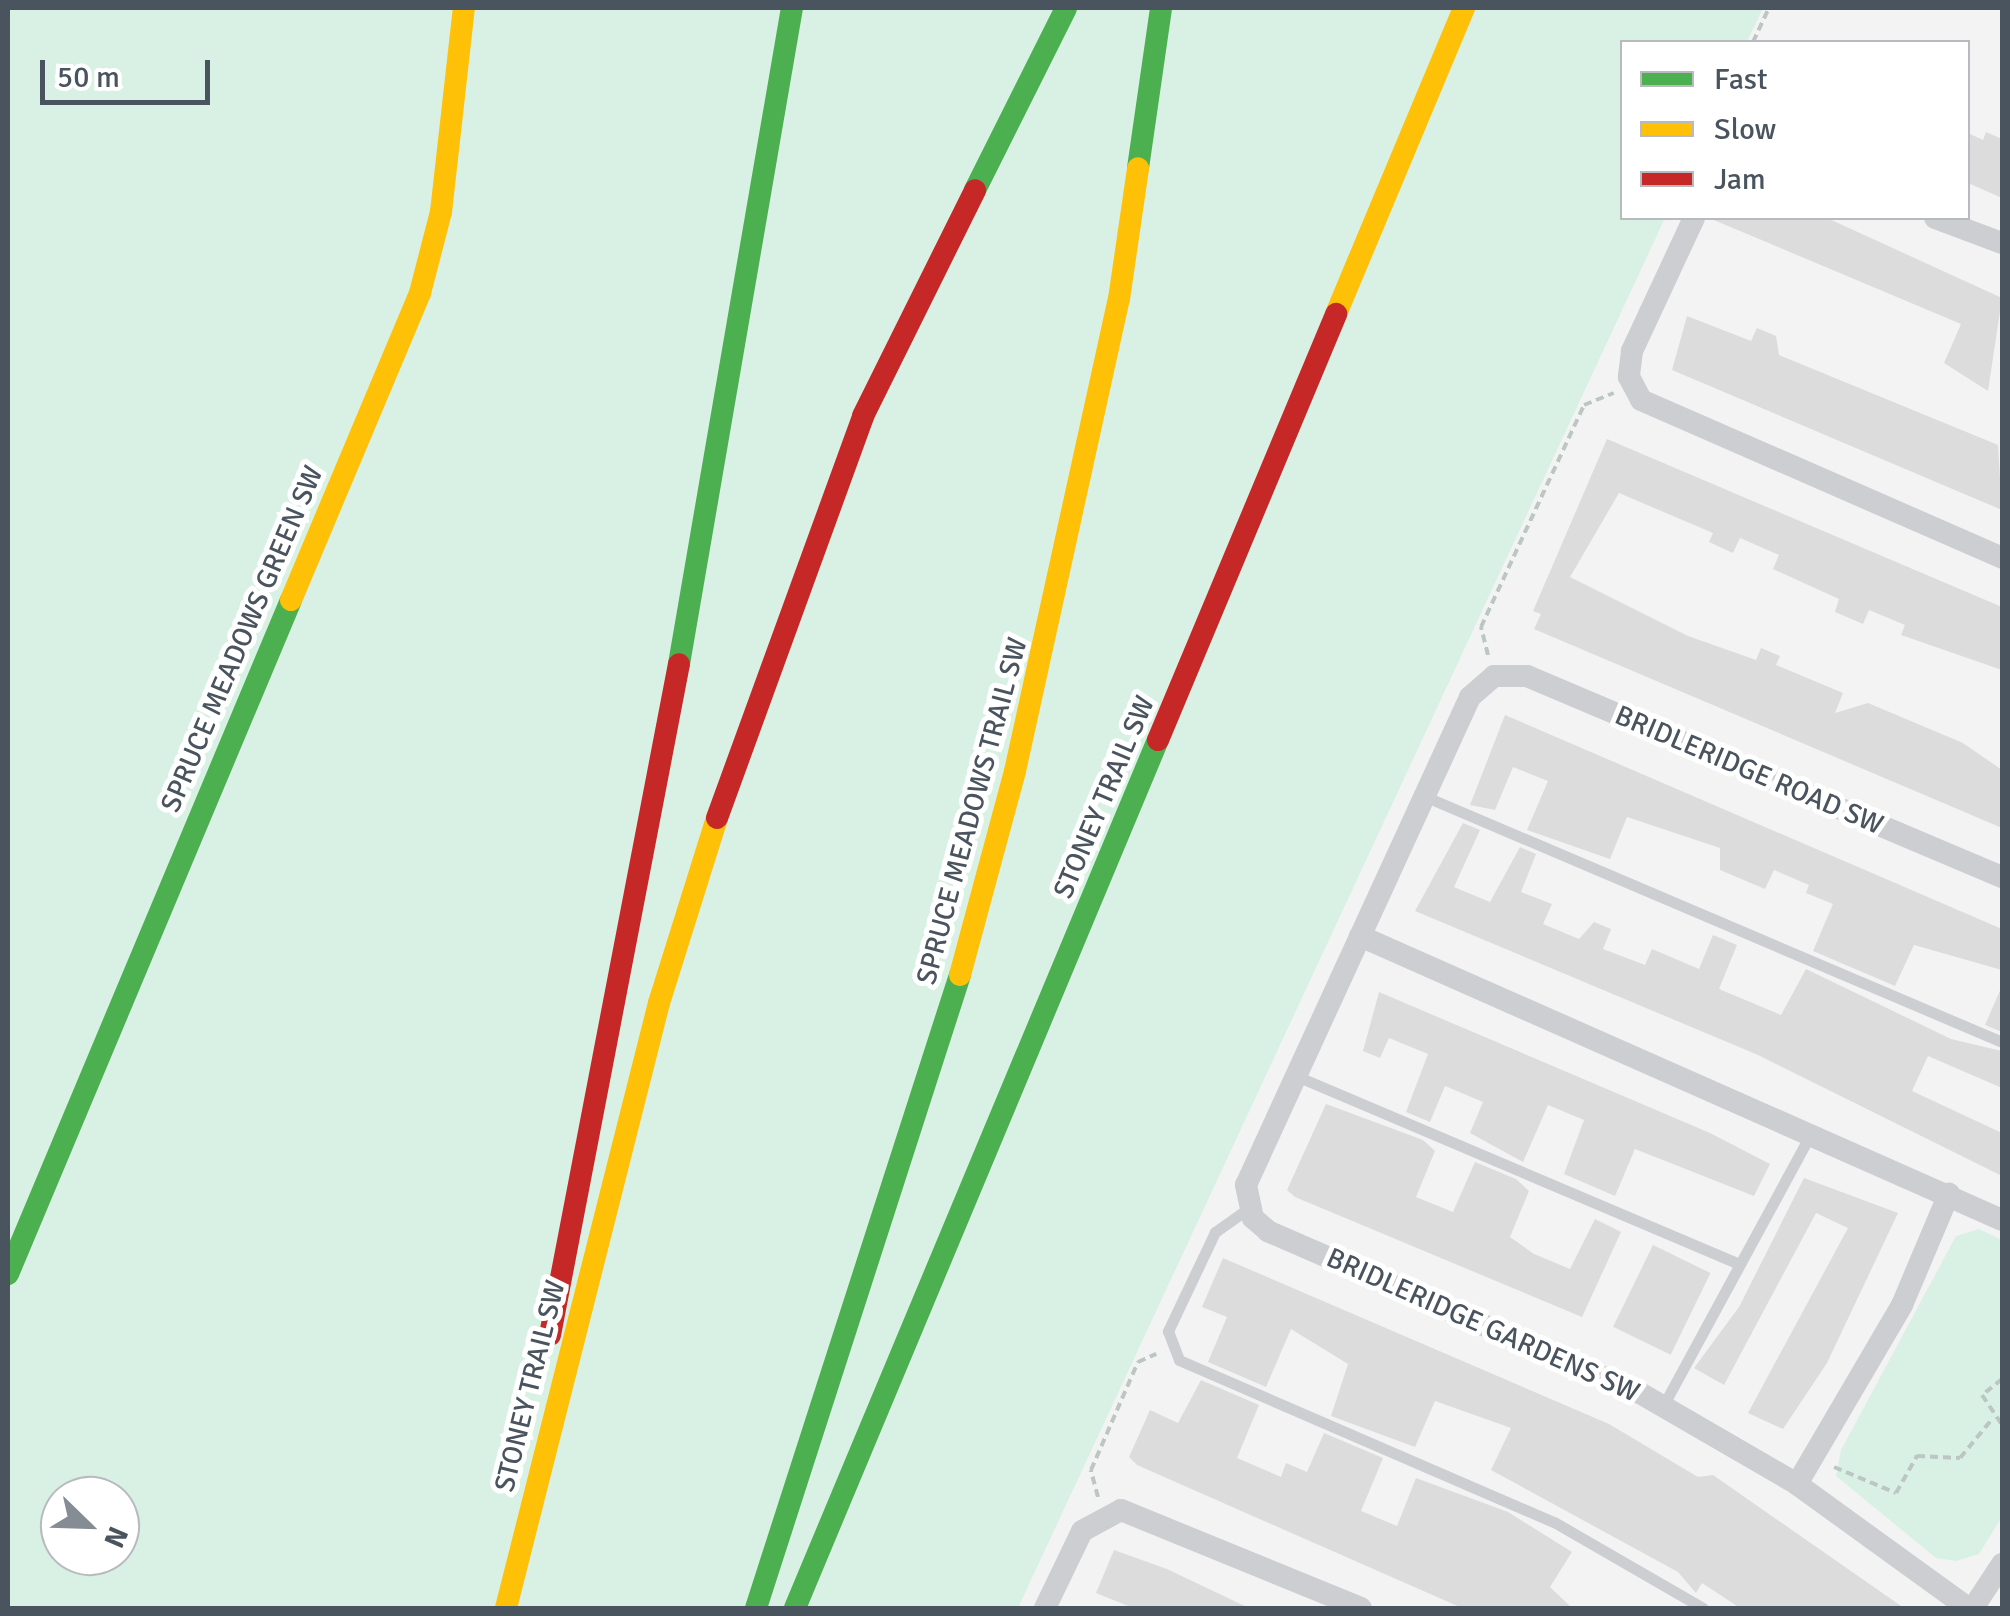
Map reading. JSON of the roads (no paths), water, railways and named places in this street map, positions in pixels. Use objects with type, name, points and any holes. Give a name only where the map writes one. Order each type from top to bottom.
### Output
[{"type":"main road","name":"SPRUCE MEADOWS GREEN SW","points":[[8,1274],[420,294],[442,212],[464,8]]},
{"type":"main road","points":[[523,1537],[558,1289],[671,711],[792,8]]},
{"type":"main road","name":"STONEY TRAIL SW","points":[[506,1608],[682,920],[759,684],[879,382],[1066,8]]},
{"type":"main road","name":"SPRUCE MEADOWS TRAIL SW","points":[[756,1608],[934,1070],[1015,770],[1118,300],[1161,8]]},
{"type":"main road","name":"STONEY TRAIL SW","points":[[795,1608],[1464,8]]},
{"type":"street","points":[[1693,220],[1632,351],[1632,386],[1654,410],[2002,558]]},
{"type":"street","points":[[1940,220],[2002,243]]},
{"type":"street","name":"BRIDLERIDGE ROAD SW","points":[[1424,796],[1470,697],[1494,676],[1528,676],[2002,877]]},
{"type":"street","points":[[1249,1208],[1249,1172],[1424,796]]},
{"type":"street","points":[[1360,936],[1813,1130],[2002,1220]]},
{"type":"street","points":[[1797,1484],[1908,1292],[1949,1194]]},
{"type":"street","name":"BRIDLERIDGE GARDENS SW","points":[[1249,1208],[1268,1231],[1663,1406],[1797,1484],[1970,1608]]},
{"type":"street","points":[[1045,1608],[1077,1539],[1103,1514],[1137,1513],[1361,1608]]},
{"type":"street","points":[[1970,1608],[2002,1564]]},
{"type":"lane","points":[[1424,796],[2002,1042]]},
{"type":"lane","points":[[1294,1075],[1740,1264]]},
{"type":"lane","points":[[1663,1406],[1813,1130]]},
{"type":"lane","points":[[1249,1208],[1215,1232],[1168,1331],[1170,1348],[1185,1364],[1554,1522],[1703,1608]]}]
